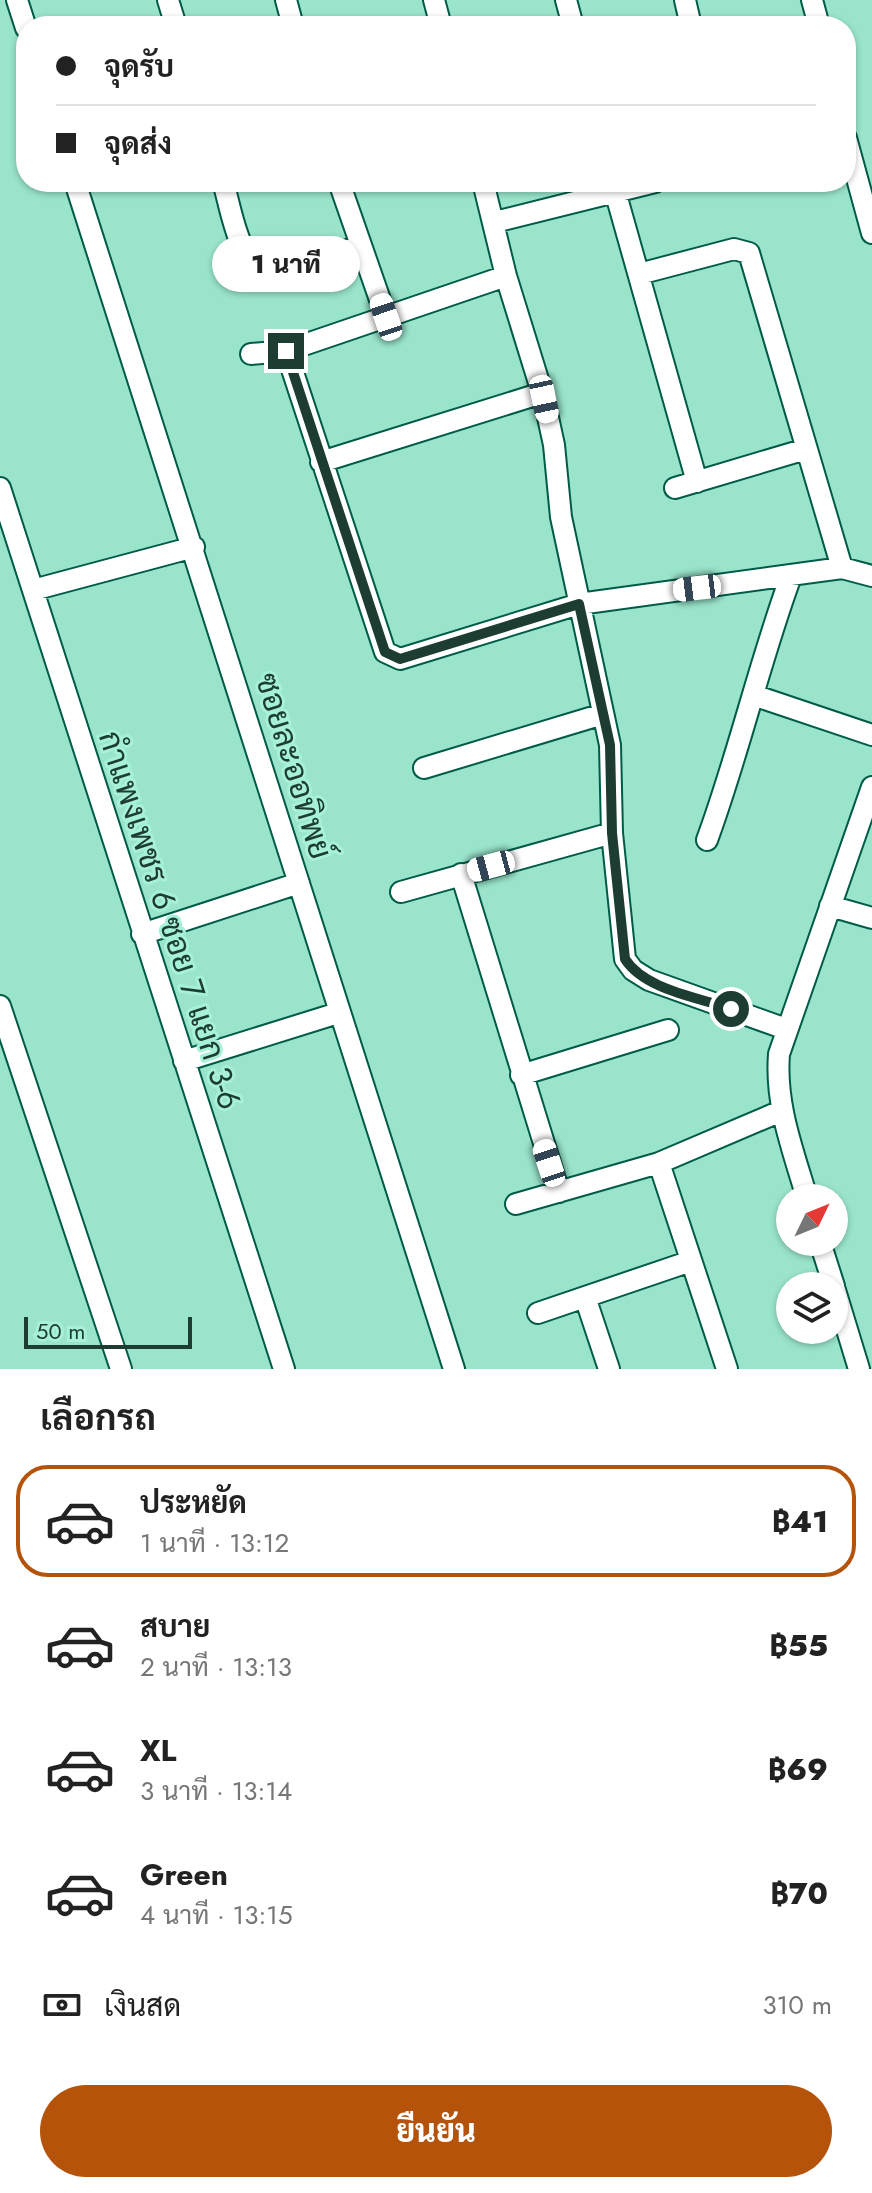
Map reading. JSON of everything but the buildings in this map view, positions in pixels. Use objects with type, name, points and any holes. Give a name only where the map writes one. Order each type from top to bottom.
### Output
[{"type":"street","points":[[856,165],[868,197],[872,233]]},
{"type":"street","name":"ซอยละออทิพย์","points":[[78,192],[454,1369]]},
{"type":"street","points":[[226,192],[249,258],[261,270],[269,271],[361,246]]},
{"type":"street","points":[[342,192],[386,317]]},
{"type":"street","points":[[486,192],[506,276],[542,393],[554,445],[561,517],[610,745],[612,833],[625,959],[633,970],[649,980],[786,1029]]},
{"type":"street","points":[[495,222],[611,192]]},
{"type":"street","points":[[615,192],[697,482]]},
{"type":"street","points":[[639,274],[734,249],[749,253],[842,568]]},
{"type":"street","points":[[251,354],[286,351],[506,276]]},
{"type":"street","points":[[286,351],[385,652],[390,658],[400,659],[579,604],[842,568],[872,576]]},
{"type":"street","points":[[321,462],[542,393]]},
{"type":"street","points":[[675,488],[806,449]]},
{"type":"street","name":"กำแพงเพชร 6 ซอย 7 แยก 3-6","points":[[0,488],[284,1369]]},
{"type":"street","points":[[33,590],[194,547]]},
{"type":"street","points":[[707,840],[731,774],[767,641],[791,576]]},
{"type":"street","points":[[753,695],[872,735]]},
{"type":"street","points":[[424,768],[603,714]]},
{"type":"street","points":[[803,1184],[781,1111],[777,1079],[786,1029],[872,787]]},
{"type":"street","points":[[401,892],[612,833]]},
{"type":"street","points":[[461,874],[559,1192]]},
{"type":"street","points":[[142,934],[299,883]]},
{"type":"street","points":[[830,906],[872,918]]},
{"type":"street","points":[[0,1006],[121,1369]]},
{"type":"street","points":[[184,1061],[338,1013]]},
{"type":"street","points":[[521,1075],[668,1030]]},
{"type":"street","points":[[516,1204],[659,1163],[781,1111]]},
{"type":"street","points":[[659,1163],[727,1369]]},
{"type":"street","points":[[538,1313],[691,1261]]},
{"type":"street","points":[[585,1297],[609,1369]]},
{"type":"street","points":[[848,1332],[859,1369]]},
{"type":"route","points":[[286,351],[385,652],[390,658],[400,659],[579,604],[610,745],[612,833],[625,959],[633,970],[649,980],[731,1009]]}]
